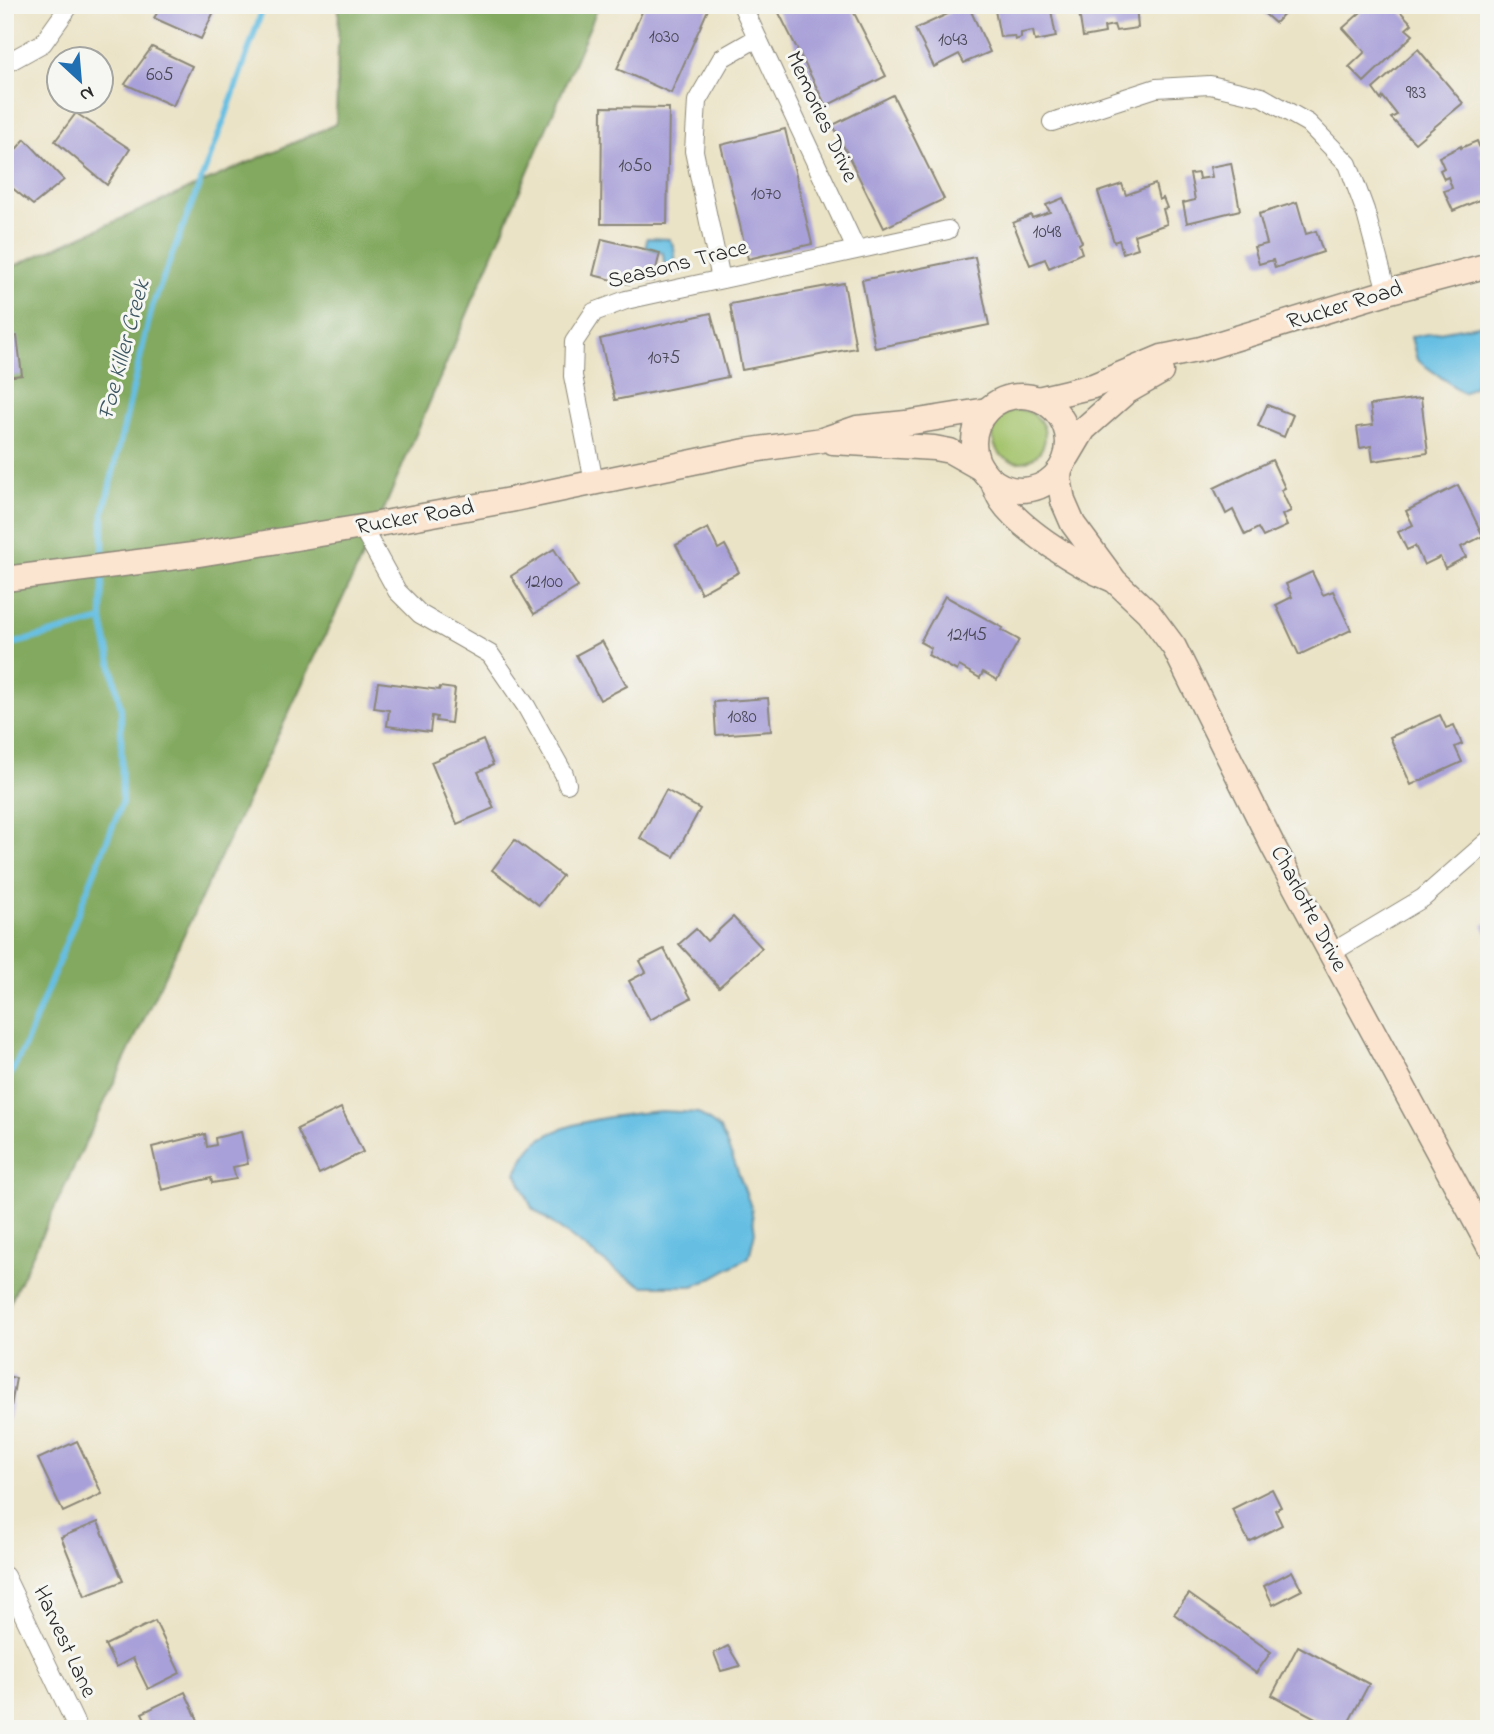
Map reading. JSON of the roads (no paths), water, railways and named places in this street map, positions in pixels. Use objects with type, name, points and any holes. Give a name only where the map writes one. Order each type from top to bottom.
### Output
[{"type":"main road","name":"Rucker Road","points":[[1038,399],[1093,386],[1162,357],[1201,349],[1387,292],[1489,265]]},
{"type":"main road","name":"Rucker Road","points":[[1063,465],[1084,429],[1126,392],[1201,349]]},
{"type":"main road","points":[[1020,396],[1038,399],[1049,404],[1060,415],[1067,429],[1069,444],[1063,465],[1047,484],[1032,490],[1017,491],[1001,487],[987,475],[974,450],[974,434],[980,419],[987,410],[1004,399],[1020,396]]},
{"type":"main road","name":"Rucker Road","points":[[5,579],[362,527],[746,451],[822,440],[857,428],[987,410]]},
{"type":"main road","name":"Rucker Road","points":[[822,440],[950,451],[987,475]]},
{"type":"main road","name":"Charlotte Drive","points":[[1063,465],[1059,478],[1063,501],[1073,524],[1115,581],[1148,612],[1174,647],[1273,846],[1489,1246]]},
{"type":"main road","name":"Charlotte Drive","points":[[987,475],[1001,500],[1023,524],[1094,572],[1115,581]]},
{"type":"street","points":[[5,64],[43,43],[70,5]]},
{"type":"street","name":"Memories Drive","points":[[742,5],[856,249]]},
{"type":"street","points":[[721,279],[694,150],[697,101],[722,58],[757,38]]},
{"type":"street","points":[[1052,122],[1156,88],[1210,85],[1262,97],[1308,123],[1348,164],[1365,210],[1387,292]]},
{"type":"street","name":"Seasons Trace","points":[[594,482],[573,376],[574,342],[594,312],[626,300],[948,230]]},
{"type":"street","points":[[362,527],[397,591],[420,614],[490,654],[564,774],[567,784]]},
{"type":"street","points":[[1331,953],[1423,898],[1489,840]]},
{"type":"street","name":"Harvest Lane","points":[[5,1576],[78,1729]]},
{"type":"water","points":[[647,238],[669,239],[674,251],[674,263],[668,266],[664,263],[663,253],[646,247]]},
{"type":"water","points":[[1489,323],[1489,377],[1463,393],[1417,360],[1411,337]]},
{"type":"water","points":[[661,1111],[698,1113],[720,1129],[751,1207],[755,1232],[749,1257],[693,1286],[643,1286],[619,1273],[532,1208],[516,1173],[531,1148],[550,1134],[598,1119]]},
{"type":"waterway","name":"Foe Killer Creek","points":[[103,561],[103,515],[152,307],[225,118],[264,5]]},
{"type":"waterway","name":"Foe Killer Creek","points":[[5,646],[102,620],[103,572]]},
{"type":"waterway","points":[[5,1085],[24,1048],[122,803],[121,709],[102,620]]}]
